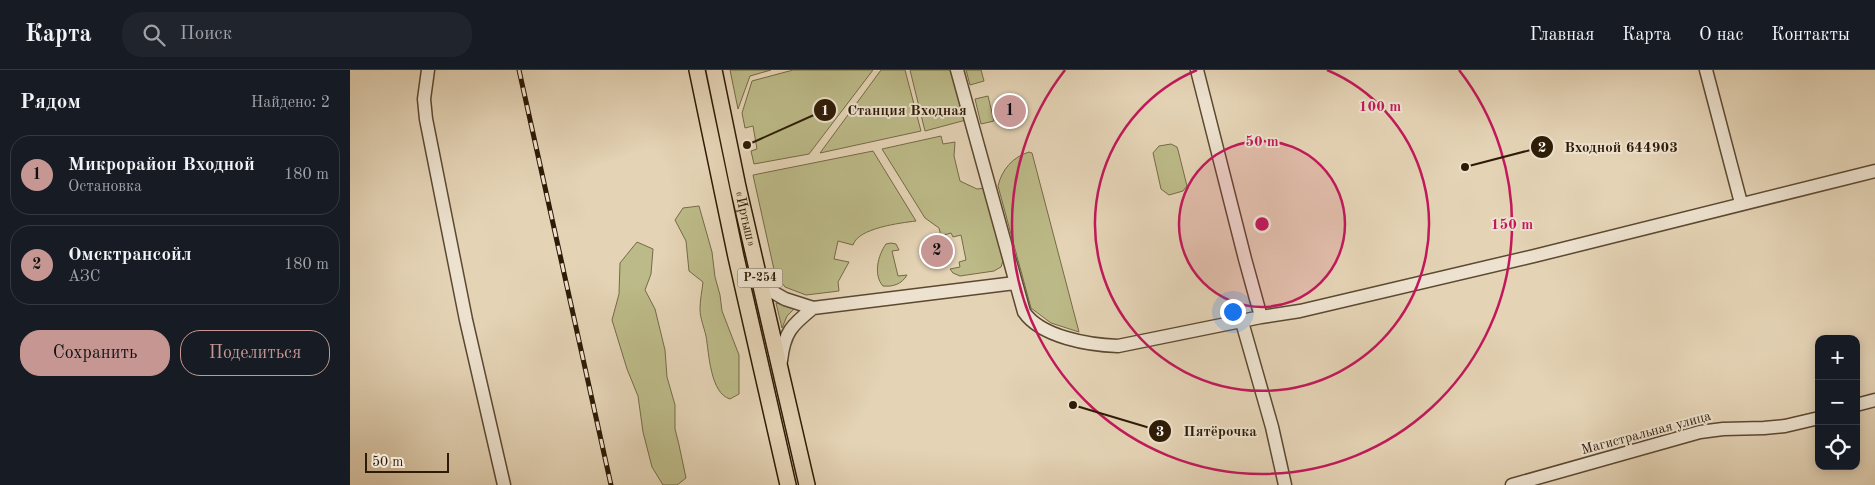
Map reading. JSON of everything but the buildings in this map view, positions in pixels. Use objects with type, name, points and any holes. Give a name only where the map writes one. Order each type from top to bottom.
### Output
[{"type":"main road","name":"«Иртыш»","points":[[697,70],[736,257],[788,485]]},
{"type":"main road","name":"«Иртыш»","points":[[714,70],[806,485]]},
{"type":"street","points":[[428,70],[424,99],[426,119],[466,320],[504,485]]},
{"type":"street","points":[[956,70],[1024,312],[1029,320],[1037,326],[1061,336],[1102,346],[1118,346],[1300,311],[1515,261],[1875,171]]},
{"type":"street","points":[[1197,70],[1237,231],[1261,317]]},
{"type":"street","points":[[1706,70],[1741,203]]},
{"type":"street","points":[[758,271],[772,291],[785,299],[813,308],[1015,282]]},
{"type":"street","points":[[780,366],[782,345],[792,325],[813,308]]},
{"type":"street","points":[[1242,322],[1272,427],[1285,485]]},
{"type":"street","points":[[1860,404],[1875,400]]},
{"type":"street","name":"Магистральная улица","points":[[1512,485],[1700,432],[1785,426],[1815,419]]},
{"type":"shaded area","points":[[730,70],[771,70],[750,76],[738,109]]},
{"type":"shaded area","points":[[793,70],[873,70],[809,154],[754,164],[751,151],[757,149],[753,126],[745,128],[742,113],[752,81]]},
{"type":"shaded area","points":[[881,70],[905,70],[921,131],[820,153]]},
{"type":"shaded area","points":[[910,70],[953,70],[966,120],[925,131]]},
{"type":"shaded area","points":[[966,70],[981,70],[984,81],[970,85]]},
{"type":"shaded area","points":[[988,96],[994,121],[981,124],[975,99]]},
{"type":"shaded area","points":[[941,136],[943,144],[955,142],[954,156],[960,181],[977,189],[986,188],[1004,258],[1001,267],[994,271],[960,276],[953,273],[950,269],[960,267],[959,262],[966,260],[961,235],[953,237],[951,233],[941,236],[939,228],[925,218],[882,149]]},
{"type":"shaded area","points":[[1171,144],[1177,147],[1187,186],[1183,191],[1169,195],[1161,189],[1153,153],[1159,146]]},
{"type":"shaded area","points":[[873,151],[916,221],[871,230],[856,239],[853,245],[838,241],[834,259],[849,262],[838,282],[839,291],[806,295],[785,287],[775,274],[753,175]]},
{"type":"shaded area","points":[[1029,152],[1032,153],[1079,332],[1051,323],[1031,308],[998,186],[1002,174],[1013,160]]},
{"type":"shaded area","points":[[699,206],[712,252],[722,311],[739,355],[739,394],[730,399],[723,395],[714,381],[700,312],[703,282],[689,271],[686,241],[675,220],[683,208]]},
{"type":"shaded area","points":[[637,242],[653,249],[651,274],[645,290],[655,309],[665,350],[667,377],[675,405],[675,429],[686,478],[677,485],[663,485],[652,467],[643,432],[638,396],[627,369],[612,320],[619,294],[620,263]]},
{"type":"shaded area","points":[[886,244],[896,244],[899,250],[892,251],[898,276],[907,275],[903,281],[897,284],[883,286],[877,271],[879,259]]},
{"type":"shaded area","points":[[776,303],[795,308],[787,316],[782,328]]},
{"type":"railway","points":[[519,70],[611,485]]},
{"type":"place","name":"Микрорайон Входной","points":[[1010,111]]},
{"type":"place","name":"Станция Входная","points":[[747,145]]},
{"type":"place","name":"Входной 644903","points":[[1465,167]]},
{"type":"place","name":"Омсктрансойл","points":[[937,251]]},
{"type":"place","name":"Пятёрочка","points":[[1073,405]]}]
